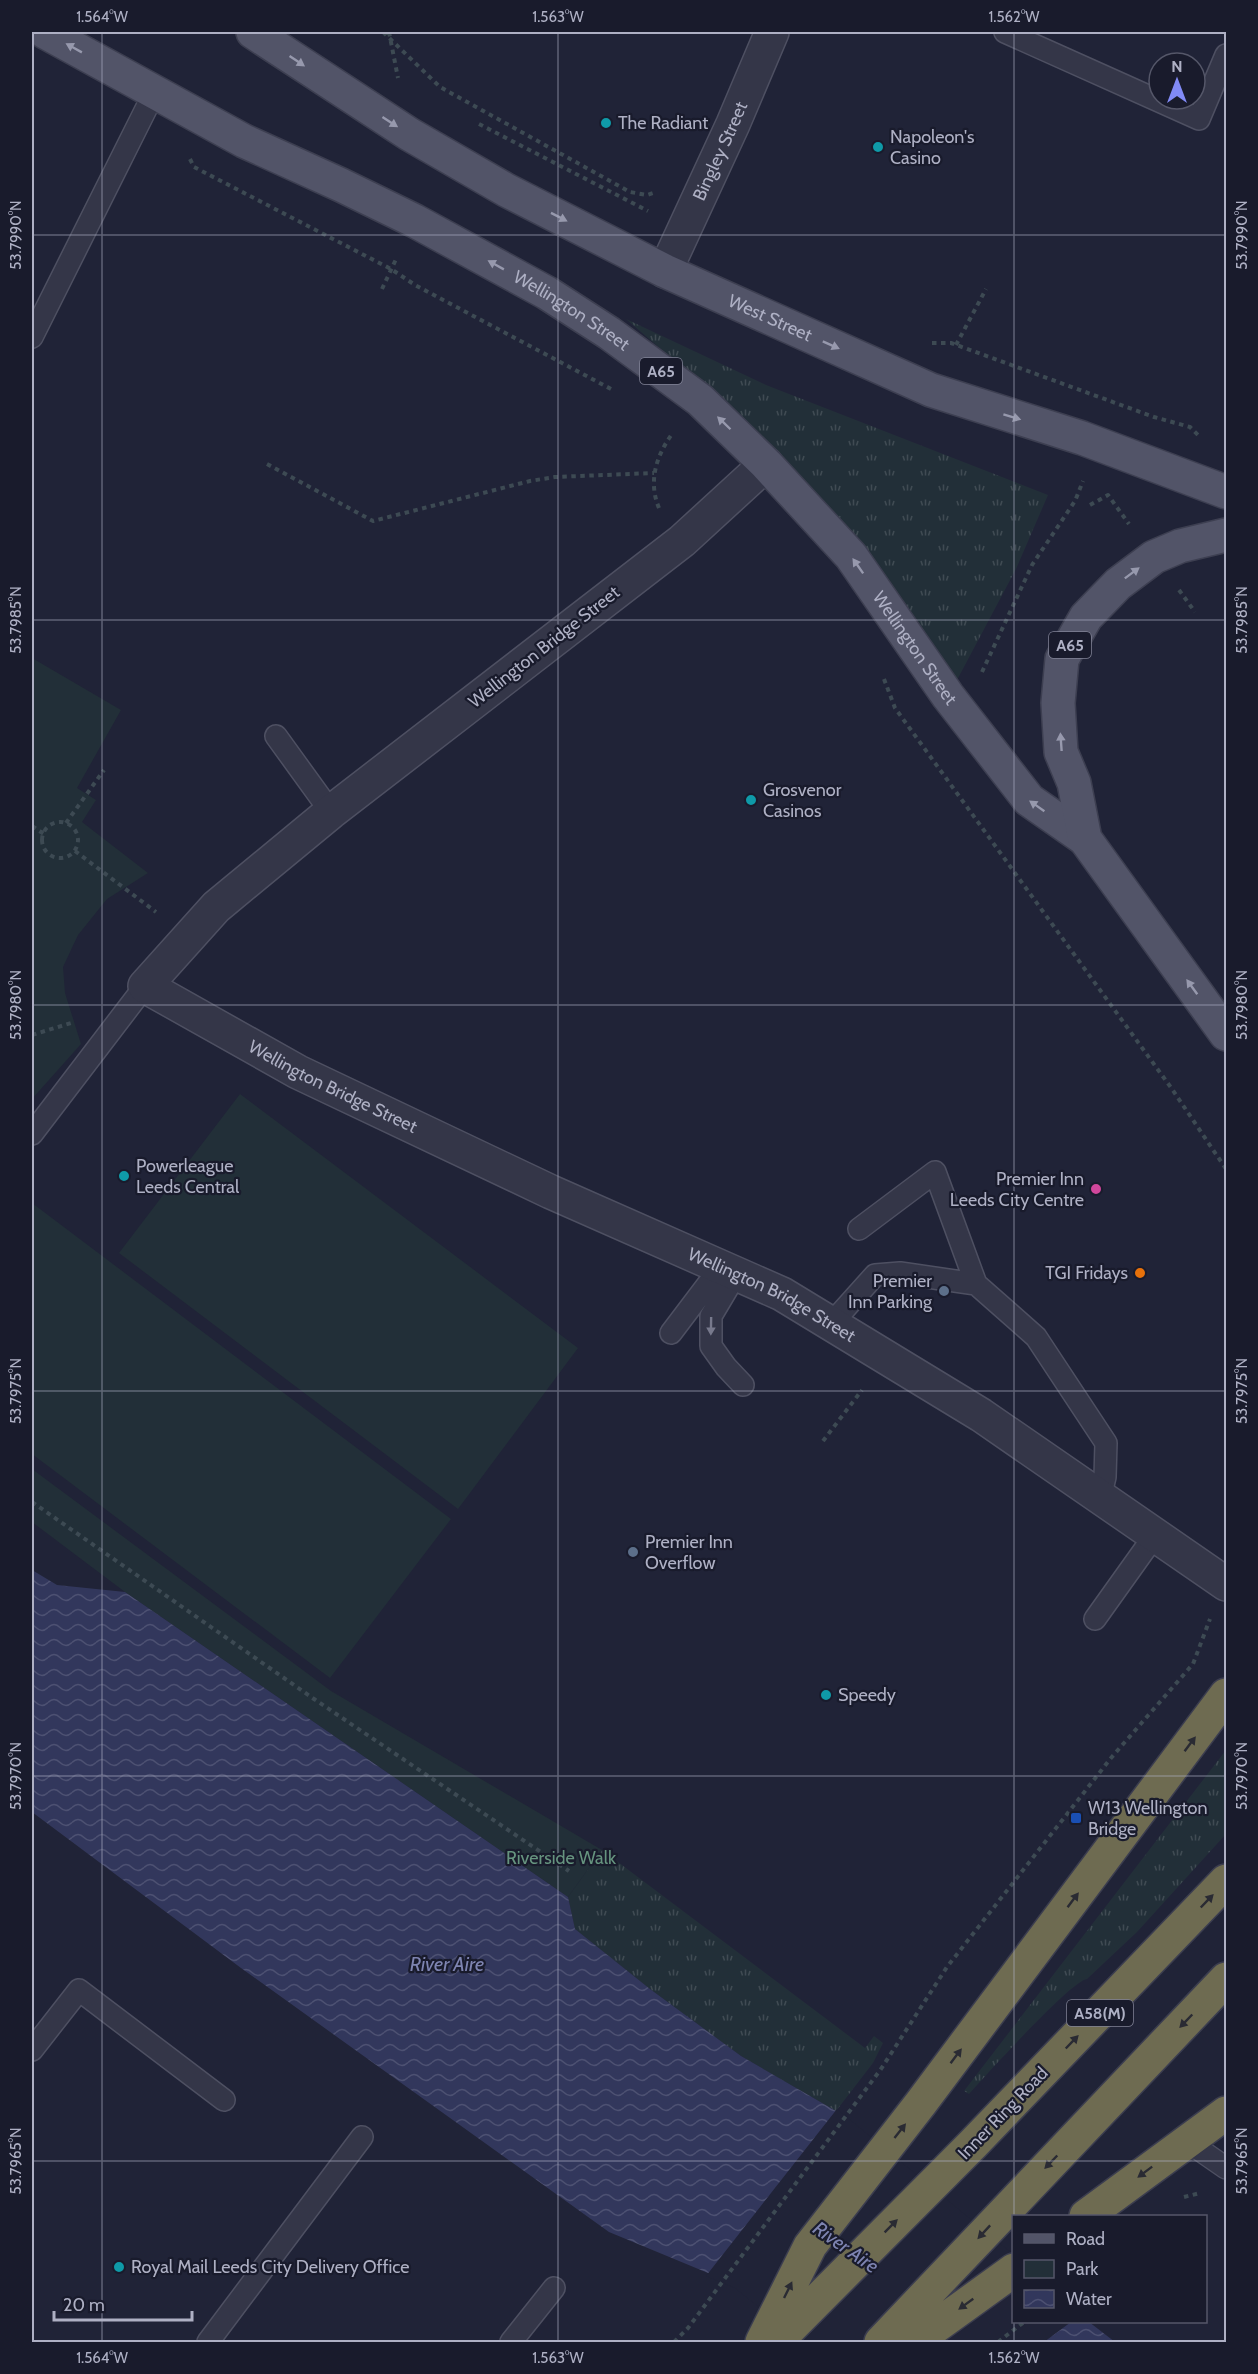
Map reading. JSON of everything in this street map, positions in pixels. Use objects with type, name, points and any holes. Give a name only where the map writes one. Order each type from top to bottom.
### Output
[{"type":"highway","points":[[762,2343],[810,2246],[921,2103],[1227,1695]]},
{"type":"highway","name":"Inner Ring Road","points":[[776,2343],[973,2144],[1227,1881]]},
{"type":"highway","points":[[881,2343],[1227,1979]]},
{"type":"highway","points":[[1089,2215],[1227,2114]]},
{"type":"highway","points":[[914,2343],[1012,2271]]},
{"type":"main road","name":"Wellington Street","points":[[45,32],[244,141],[415,221],[547,293],[609,333],[700,400],[766,464],[851,556],[948,696],[1029,800],[1085,839]]},
{"type":"main road","name":"West Street","points":[[253,32],[409,134],[506,190],[665,271],[931,390],[1097,444],[1227,492]]},
{"type":"main road","name":"A65","points":[[1227,535],[1180,546],[1154,557],[1118,584],[1086,617],[1062,658],[1058,703],[1061,752],[1074,783],[1085,839],[1227,1034]]},
{"type":"street","name":"Bingley Street","points":[[665,271],[733,124],[772,32]]},
{"type":"street","name":"Wellington Bridge Street","points":[[766,464],[682,541],[332,812],[216,907],[145,986],[298,1072],[551,1192],[782,1294],[981,1415],[1225,1583]]},
{"type":"lane","points":[[1005,32],[1199,119],[1227,55]]},
{"type":"lane","points":[[32,338],[153,93]]},
{"type":"lane","points":[[276,736],[332,812]]},
{"type":"lane","points":[[32,1134],[145,986]]},
{"type":"lane","points":[[859,1229],[935,1172],[976,1284],[1036,1337],[1106,1443],[1105,1477],[1100,1498]]},
{"type":"lane","points":[[671,1333],[729,1271]]},
{"type":"lane","points":[[729,1271],[711,1316],[711,1346],[726,1368],[743,1385]]},
{"type":"lane","points":[[831,1324],[875,1275],[900,1273],[976,1284]]},
{"type":"lane","points":[[1095,1620],[1155,1536]]},
{"type":"lane","points":[[32,2050],[79,1990],[224,2100]]},
{"type":"lane","points":[[208,2343],[362,2137]]},
{"type":"lane","points":[[1187,2141],[1227,2168]]},
{"type":"lane","points":[[511,2343],[554,2288]]},
{"type":"path","points":[[383,32],[441,87],[630,192],[647,195],[659,191]]},
{"type":"path","points":[[386,71],[397,73],[406,80]]},
{"type":"path","points":[[475,122],[684,230]]},
{"type":"path","points":[[189,158],[194,167],[391,269],[415,285],[613,390]]},
{"type":"path","points":[[386,254],[406,265]]},
{"type":"path","points":[[382,289],[390,272]]},
{"type":"path","points":[[956,345],[986,289]]},
{"type":"path","points":[[922,339],[932,343],[951,343],[1113,402],[1190,427]]},
{"type":"path","points":[[907,723],[984,671],[1008,612],[1032,565],[1075,501],[1113,402]]},
{"type":"path","points":[[665,427],[672,434],[661,448],[654,473],[655,498],[664,521],[682,541]]},
{"type":"path","points":[[267,464],[373,521],[530,480],[564,476],[654,473]]},
{"type":"path","points":[[882,675],[895,708],[1172,1089],[1227,1169]]},
{"type":"path","points":[[66,824],[104,770]]},
{"type":"path","points":[[56,823],[66,824],[71,826],[78,835],[79,841],[75,851],[65,858],[54,857],[43,845],[44,834],[46,829],[56,823]]},
{"type":"path","points":[[32,826],[44,834]]},
{"type":"path","points":[[75,851],[189,937]]},
{"type":"path","points":[[823,1442],[886,1358]]},
{"type":"path","points":[[32,1502],[314,1699],[569,1871]]},
{"type":"path","points":[[674,2343],[688,2328],[881,2069],[947,1967],[1111,1758],[1193,1664],[1225,1583]]},
{"type":"path","points":[[1180,2198],[1202,2193]]},
{"type":"path","points":[[998,2343],[1023,2323]]},
{"type":"green space","points":[[626,319],[766,385],[1048,495],[1016,569],[957,680],[775,448]]},
{"type":"green space","points":[[32,658],[121,710],[77,788],[96,800],[82,822],[148,873],[107,899],[78,935],[63,967],[65,993],[81,1044],[32,1099]]},
{"type":"green space","points":[[240,1094],[578,1348],[458,1509],[119,1253]]},
{"type":"green space","points":[[32,1203],[451,1519],[330,1678],[32,1454]]},
{"type":"green space","name":"Riverside Walk","points":[[32,1469],[331,1691],[602,1850],[568,1897],[125,1592],[32,1522]]},
{"type":"green space","points":[[1226,1750],[1226,1834],[1137,1932],[1087,1979],[1064,1995],[1047,2011],[969,2094],[964,2091]]},
{"type":"green space","points":[[602,1850],[865,2048],[874,2036],[883,2043],[873,2063],[836,2111],[741,2056],[650,1989],[575,1929],[568,1897]]},
{"type":"water","name":"River Aire","points":[[32,1570],[57,1585],[125,1592],[568,1897],[575,1929],[650,1989],[741,2056],[836,2111],[1012,2320],[1012,2323],[1090,2323],[1115,2342],[807,2342],[737,2285],[609,2232],[241,1968],[32,1812]]},
{"type":"pier","points":[[837,2109],[1012,2253],[1012,2323],[1070,2323],[1044,2342],[802,2342],[735,2288],[706,2276]]},
{"type":"place","name":"The Radiant","points":[[606,123]]},
{"type":"place","name":"Napoleon's Casino","points":[[878,147]]},
{"type":"place","name":"Grosvenor Casinos","points":[[751,800]]},
{"type":"place","name":"Powerleague Leeds Central","points":[[124,1176]]},
{"type":"place","name":"Premier Inn Leeds City Centre","points":[[1096,1189]]},
{"type":"place","name":"TGI Fridays","points":[[1140,1273]]},
{"type":"place","name":"Premier Inn Parking","points":[[944,1291]]},
{"type":"place","name":"Premier Inn Overflow","points":[[633,1552]]},
{"type":"place","name":"Speedy","points":[[826,1695]]},
{"type":"place","name":"W13 Wellington Bridge","points":[[1076,1818]]},
{"type":"place","name":"Royal Mail Leeds City Delivery Office","points":[[119,2267]]}]
